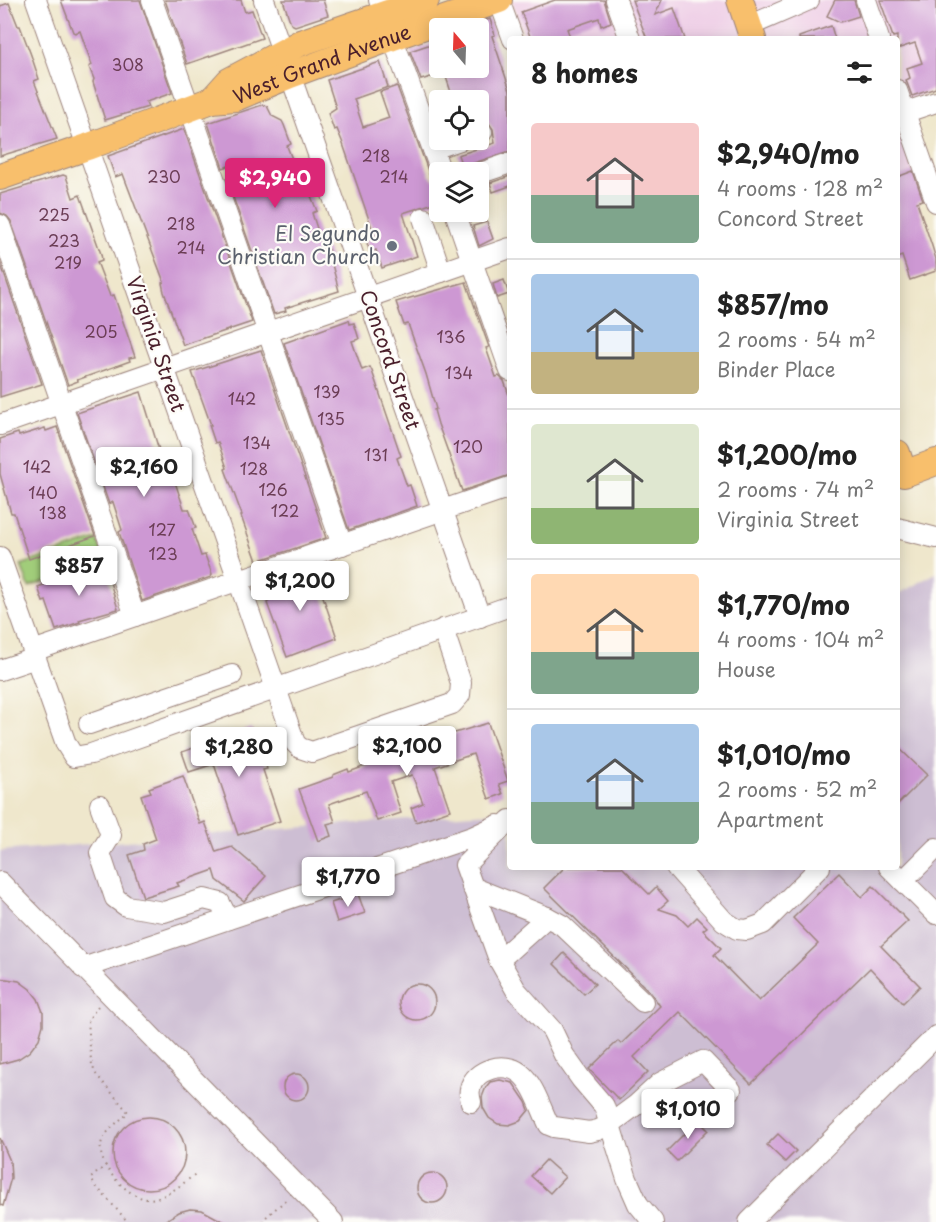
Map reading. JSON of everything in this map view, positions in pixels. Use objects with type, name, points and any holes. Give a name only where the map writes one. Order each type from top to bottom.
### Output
[{"type":"main road","name":"West Grand Avenue","points":[[0,177],[201,104],[229,81],[286,63],[426,0]]},
{"type":"main road","name":"West Grand Avenue","points":[[386,17],[499,0]]},
{"type":"main road","points":[[740,0],[751,32]]},
{"type":"main road","points":[[900,468],[936,462]]},
{"type":"street","name":"Virginia Street","points":[[36,0],[295,742],[300,748],[312,752],[452,704],[460,694],[462,683],[443,629]]},
{"type":"street","points":[[152,0],[201,104],[267,333],[342,545]]},
{"type":"street","name":"Concord Street","points":[[264,0],[480,617]]},
{"type":"street","points":[[499,0],[512,36]]},
{"type":"street","points":[[616,0],[629,36]]},
{"type":"street","points":[[866,0],[878,36]]},
{"type":"street","points":[[751,32],[789,4]]},
{"type":"street","points":[[386,17],[429,138]]},
{"type":"street","points":[[936,102],[901,114],[936,202]]},
{"type":"street","points":[[489,170],[507,164]]},
{"type":"street","points":[[423,218],[441,272]]},
{"type":"street","points":[[458,222],[507,362]]},
{"type":"street","points":[[0,225],[135,616]]},
{"type":"street","points":[[0,425],[507,249]]},
{"type":"street","points":[[0,670],[135,616],[507,488]]},
{"type":"street","points":[[900,529],[936,538]]},
{"type":"street","points":[[0,557],[66,744],[74,757],[91,754],[507,607]]},
{"type":"street","points":[[89,724],[232,675]]},
{"type":"street","points":[[100,805],[111,835],[100,853],[115,898],[126,906],[164,912],[204,899],[220,903],[228,919]]},
{"type":"street","points":[[83,969],[472,837],[507,820]]},
{"type":"street","points":[[507,822],[465,865],[472,887],[499,960],[516,990],[552,1030],[564,1055],[604,1106],[638,1204],[653,1222]]},
{"type":"street","points":[[936,848],[896,874],[936,914]]},
{"type":"street","points":[[679,870],[724,921],[737,929],[747,930],[763,924],[817,870]]},
{"type":"street","points":[[0,882],[333,1222]]},
{"type":"street","points":[[472,887],[562,925],[643,1002]]},
{"type":"street","points":[[499,960],[547,917]]},
{"type":"street","points":[[749,1222],[936,1036]]},
{"type":"street","points":[[471,1102],[469,1090],[473,1081],[481,1073],[501,1067],[511,1068],[521,1073],[530,1084],[549,1125],[554,1128],[589,1132],[609,1125],[660,1083],[703,1061],[731,1090]]},
{"type":"path","points":[[108,991],[88,1020],[91,1061],[96,1073],[128,1112],[103,1139],[99,1150],[106,1165],[114,1179],[128,1190],[147,1199],[164,1196],[197,1173]]},
{"type":"path","points":[[106,1165],[91,1178],[128,1222]]},
{"type":"path","points":[[263,1222],[300,1188]]},
{"type":"shaded area","points":[[511,0],[936,0],[936,90],[900,103],[900,36],[524,36]]},
{"type":"shaded area","points":[[900,131],[914,171],[900,176]]},
{"type":"shaded area","points":[[936,573],[936,1222],[0,1222],[0,851],[507,811],[507,870],[900,870],[900,593]]},
{"type":"green space","points":[[97,539],[105,560],[29,587],[21,565]]},
{"type":"building","points":[[61,0],[140,0],[172,93],[146,102],[148,107],[105,120],[89,67],[92,65],[80,31],[73,32]]},
{"type":"building","points":[[165,0],[241,0],[245,12],[252,10],[262,38],[187,64]]},
{"type":"building","points":[[283,0],[323,0],[328,15],[295,26],[291,24]]},
{"type":"building","points":[[555,0],[604,0],[611,22],[601,26],[599,18],[567,29],[570,36],[530,36],[521,12]]},
{"type":"building","points":[[632,0],[662,0],[655,15],[674,8],[684,36],[646,36]]},
{"type":"building","points":[[835,0],[854,0],[859,16],[840,22],[827,16]]},
{"type":"building","points":[[880,0],[936,0],[936,88],[912,96],[906,80],[910,78],[907,68],[922,63],[915,43],[900,48],[900,36],[893,36]]},
{"type":"building","points":[[9,3],[31,55],[39,79],[34,81],[57,139],[0,156],[0,6]]},
{"type":"building","points":[[490,19],[495,35],[492,36],[507,81],[507,152],[477,162],[460,162],[458,155],[473,150],[489,150],[489,145],[495,143],[493,129],[489,123],[489,90],[450,90],[446,78],[489,78]]},
{"type":"building","points":[[831,26],[834,36],[802,36]]},
{"type":"building","points":[[429,45],[429,77],[421,80],[410,51]]},
{"type":"building","points":[[380,62],[388,87],[354,99],[363,127],[389,118],[380,92],[397,86],[429,173],[429,205],[403,213],[417,256],[382,268],[376,250],[370,252],[366,240],[375,237],[342,141],[337,129],[334,130],[328,113],[336,108],[327,80]]},
{"type":"building","points":[[262,105],[267,106],[272,116],[282,121],[284,125],[291,144],[287,146],[297,172],[301,171],[317,211],[312,213],[324,250],[328,249],[339,291],[285,308],[286,311],[274,314],[232,194],[246,189],[237,163],[223,168],[208,123]]},
{"type":"building","points":[[184,129],[252,322],[183,345],[164,292],[162,283],[164,282],[123,174],[115,177],[108,156]]},
{"type":"building","points":[[913,171],[923,200],[917,202],[936,259],[936,271],[910,280],[902,256],[900,257],[900,176]]},
{"type":"building","points":[[66,176],[73,198],[80,195],[101,254],[102,260],[97,262],[110,296],[114,295],[135,357],[68,385],[11,221],[0,213],[0,194]]},
{"type":"building","points":[[507,177],[507,187],[493,192],[490,183]]},
{"type":"building","points":[[487,222],[493,239],[479,246],[473,226]]},
{"type":"building","points":[[0,262],[42,384],[0,397]]},
{"type":"building","points":[[504,280],[507,295],[497,298],[493,284]]},
{"type":"building","points":[[466,282],[489,347],[486,348],[496,377],[499,376],[504,381],[507,390],[507,476],[462,491],[438,424],[426,374],[408,324],[404,325],[396,302]]},
{"type":"building","points":[[349,320],[350,324],[354,323],[359,339],[352,341],[362,370],[370,367],[372,371],[401,456],[397,458],[417,506],[349,530],[284,343]]},
{"type":"building","points":[[261,350],[326,538],[257,561],[225,469],[227,468],[218,442],[215,443],[192,372]]},
{"type":"building","points":[[141,392],[164,466],[169,464],[184,509],[189,509],[196,528],[192,529],[201,556],[205,555],[212,574],[211,577],[142,601],[119,532],[122,530],[113,502],[109,504],[77,413]]},
{"type":"building","points":[[57,427],[95,536],[29,559],[14,513],[11,513],[0,474],[0,439],[18,433],[19,436]]},
{"type":"building","points":[[105,565],[118,609],[79,620],[80,622],[56,630],[46,601],[43,602],[38,587]]},
{"type":"building","points":[[313,567],[337,638],[287,657],[267,603],[269,601],[263,585]]},
{"type":"building","points":[[488,723],[507,778],[507,781],[499,784],[503,794],[489,799],[473,754],[435,767],[450,810],[416,822],[411,808],[423,803],[412,775],[391,782],[401,813],[377,821],[366,791],[329,804],[335,822],[327,824],[331,836],[318,841],[299,789],[348,769],[349,772],[382,760],[377,744],[399,736],[405,752],[438,740],[438,738]]},
{"type":"building","points":[[251,728],[262,759],[264,758],[267,769],[263,770],[280,821],[238,835],[214,764],[189,772],[182,752]]},
{"type":"building","points":[[900,749],[927,775],[900,802]]},
{"type":"building","points":[[183,776],[200,824],[205,822],[216,852],[232,847],[266,876],[244,901],[217,880],[214,870],[177,883],[179,886],[143,897],[129,855],[144,850],[143,844],[156,839],[141,795],[151,792],[149,788]]},
{"type":"building","points":[[562,870],[625,870],[649,894],[656,887],[668,901],[659,909],[677,915],[688,926],[697,917],[707,927],[703,930],[721,948],[714,955],[759,1001],[818,944],[793,918],[839,873],[862,897],[873,886],[908,921],[881,946],[920,986],[903,1003],[870,968],[751,1084],[680,1012],[634,1057],[648,1072],[619,1100],[589,1069],[618,1041],[621,1044],[660,1006],[651,993],[544,888]]},
{"type":"building","points":[[358,894],[365,913],[337,922],[331,903]]},
{"type":"building","points":[[564,953],[595,984],[584,994],[554,964]]},
{"type":"building","points":[[0,978],[19,981],[30,989],[38,999],[43,1012],[43,1025],[39,1039],[30,1051],[18,1059],[0,1064]]},
{"type":"building","points":[[417,984],[430,989],[435,1002],[430,1015],[417,1020],[404,1015],[399,1002],[404,989]]},
{"type":"building","points":[[296,1074],[305,1078],[309,1087],[305,1096],[296,1100],[287,1096],[283,1087],[287,1078]]},
{"type":"building","points":[[500,1080],[513,1083],[529,1110],[520,1121],[509,1125],[498,1124],[489,1118],[483,1108],[482,1097],[486,1087],[490,1082]]},
{"type":"building","points":[[149,1117],[169,1123],[179,1133],[185,1153],[179,1173],[169,1183],[149,1189],[129,1183],[119,1173],[113,1153],[119,1133],[129,1123]]},
{"type":"building","points":[[698,1120],[708,1130],[677,1161],[667,1151]]},
{"type":"building","points":[[778,1134],[796,1151],[785,1162],[767,1145]]},
{"type":"building","points":[[0,1138],[10,1161],[11,1178],[3,1206],[0,1205]]},
{"type":"building","points":[[546,1160],[565,1177],[550,1193],[531,1176]]},
{"type":"building","points":[[432,1173],[443,1177],[447,1188],[443,1199],[432,1203],[421,1199],[417,1188],[421,1177]]},
{"type":"building","points":[[190,1209],[202,1210],[224,1222],[163,1222],[179,1212]]},
{"type":"place","name":"El Segundo Christian Church","points":[[392,246]]}]
